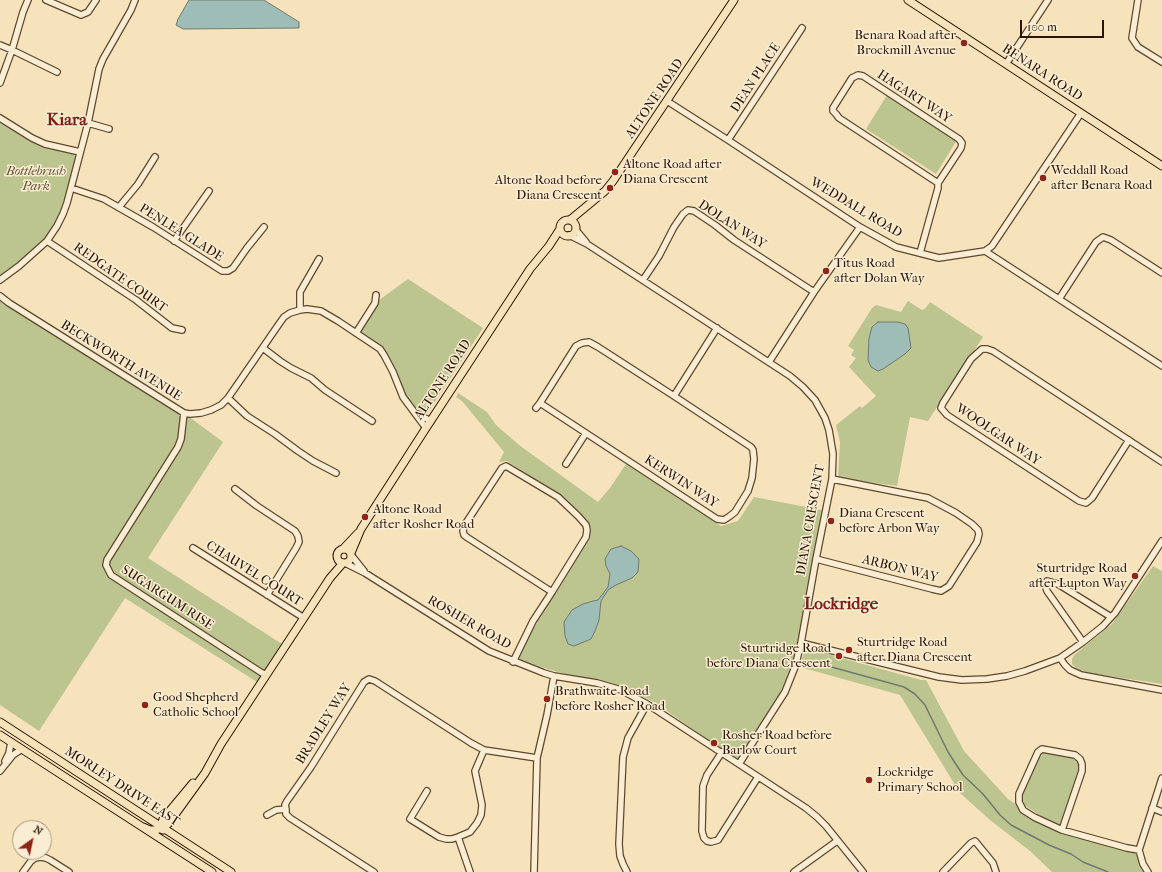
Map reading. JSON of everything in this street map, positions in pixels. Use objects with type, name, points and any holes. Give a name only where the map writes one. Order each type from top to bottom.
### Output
[{"type":"main road","name":"ALTONE ROAD","points":[[574,225],[588,205],[605,191],[613,181],[734,0]]},
{"type":"main road","name":"BENARA ROAD","points":[[908,0],[1162,166]]},
{"type":"main road","points":[[565,220],[574,225],[573,234],[568,236],[563,234],[560,229],[560,226],[565,220]]},
{"type":"main road","name":"ALTONE ROAD","points":[[343,549],[361,529],[530,268],[550,246],[560,229]]},
{"type":"main road","name":"ALTONE ROAD","points":[[550,246],[568,236]]},
{"type":"main road","name":"ALTONE ROAD","points":[[351,555],[361,529]]},
{"type":"main road","points":[[176,849],[164,836],[162,823],[163,819],[194,782],[201,770],[221,744],[330,578],[344,563],[350,561],[351,555],[348,550],[343,549],[338,552],[330,578]]},
{"type":"main road","points":[[337,557],[340,562],[344,563]]},
{"type":"main road","name":"MORLEY DRIVE EAST","points":[[0,722],[231,872]]},
{"type":"main road","name":"MORLEY DRIVE EAST","points":[[0,735],[212,872]]},
{"type":"main road","points":[[143,827],[150,830],[163,828]]},
{"type":"street","points":[[0,83],[28,0]]},
{"type":"street","points":[[46,0],[81,15],[88,12],[96,0]]},
{"type":"street","points":[[0,280],[19,266],[47,241],[63,214],[88,123],[99,70],[103,59],[131,10],[134,0]]},
{"type":"street","points":[[1006,64],[1048,0]]},
{"type":"street","points":[[1138,0],[1132,38],[1138,47],[1162,62]]},
{"type":"street","name":"DEAN PLACE","points":[[728,140],[802,28]]},
{"type":"street","points":[[0,46],[12,50],[57,72]]},
{"type":"street","name":"HAGART WAY","points":[[920,253],[938,188],[938,183],[961,148],[962,143],[959,139],[863,76],[858,75],[852,78],[833,108],[833,111],[839,118],[938,183]]},
{"type":"street","name":"WEDDALL ROAD","points":[[667,101],[860,227],[896,247],[939,258],[985,251]]},
{"type":"street","points":[[1081,113],[992,246],[985,251],[1162,366]]},
{"type":"street","points":[[0,118],[32,138],[45,144],[80,152]]},
{"type":"street","points":[[88,123],[109,129]]},
{"type":"street","points":[[119,207],[138,184],[155,157]]},
{"type":"street","name":"PENLEA GLADE","points":[[71,188],[95,195],[119,207],[217,269],[225,271],[233,268],[264,227]]},
{"type":"street","points":[[174,241],[209,192]]},
{"type":"street","name":"DOLAN WAY","points":[[643,280],[659,256],[674,227],[683,214],[688,210],[694,211],[734,240],[814,292]]},
{"type":"street","name":"DIANA CRESCENT","points":[[574,225],[587,244]]},
{"type":"street","points":[[769,362],[814,292],[860,227]]},
{"type":"street","name":"DIANA CRESCENT","points":[[568,236],[587,244],[790,376],[803,386],[815,400],[825,418],[832,444],[832,479],[801,643],[795,667],[785,692],[739,764]]},
{"type":"street","points":[[1059,299],[1096,242],[1103,237],[1111,240],[1162,273]]},
{"type":"street","name":"REDGATE COURT","points":[[47,241],[136,300],[172,328],[182,330]]},
{"type":"street","points":[[318,259],[300,292],[300,310],[307,309],[321,312],[374,345],[384,355],[403,397],[426,428]]},
{"type":"street","name":"BECKWORTH AVENUE","points":[[0,290],[9,303]]},
{"type":"street","points":[[356,333],[375,303],[376,295]]},
{"type":"street","name":"BECKWORTH AVENUE","points":[[0,296],[184,413],[190,414],[201,413],[221,405],[228,398],[284,317],[290,313],[300,310]]},
{"type":"street","points":[[674,396],[717,328]]},
{"type":"street","name":"KERWIN WAY","points":[[589,342],[674,396],[751,446],[753,450],[754,459],[752,478],[748,491],[744,500],[735,512],[724,520],[717,519],[586,433],[538,405],[576,346],[589,342]]},
{"type":"street","points":[[263,348],[291,368],[311,378],[325,390],[372,420]]},
{"type":"street","name":"WOOLGAR WAY","points":[[1129,440],[1092,498],[1086,503],[1079,501],[947,415],[942,408],[943,403],[971,359],[982,349],[987,349],[993,351],[1129,440],[1162,462]]},
{"type":"street","points":[[228,398],[247,416],[313,461],[336,473]]},
{"type":"street","name":"SUGARGUM RISE","points":[[184,413],[182,440],[107,560],[106,565],[111,575],[266,674]]},
{"type":"street","points":[[417,414],[431,421]]},
{"type":"street","points":[[566,464],[586,433]]},
{"type":"street","points":[[513,662],[533,621],[552,592],[586,538],[587,530],[586,525],[567,504],[506,466],[502,468],[464,526],[464,535],[552,592]]},
{"type":"street","name":"ARBON WAY","points":[[816,559],[941,591],[949,586],[977,542],[979,534],[978,530],[972,524],[956,513],[928,498],[832,479]]},
{"type":"street","points":[[236,489],[257,506],[295,531],[298,536],[299,542],[296,548],[267,595]]},
{"type":"street","points":[[801,643],[939,677],[962,680],[988,679],[1007,676],[1047,664],[1060,658],[1103,626],[1114,613],[1162,541]]},
{"type":"street","name":"CHAUVEL COURT","points":[[193,548],[304,618]]},
{"type":"street","name":"ROSHER ROAD","points":[[351,555],[365,573]]},
{"type":"street","name":"ROSHER ROAD","points":[[344,563],[365,573],[490,652],[513,662],[554,676],[597,683],[621,690],[647,704],[722,752],[811,813],[826,826],[863,872]]},
{"type":"street","points":[[1083,642],[1047,590],[1045,584],[1047,581],[1058,584],[1111,617]]},
{"type":"street","points":[[1060,658],[1070,670],[1081,675],[1162,690]]},
{"type":"street","points":[[534,872],[537,758],[554,676]]},
{"type":"street","name":"BRADLEY WAY","points":[[286,809],[288,801],[364,682],[369,680],[375,681],[484,750],[537,758]]},
{"type":"street","points":[[627,872],[622,860],[619,844],[623,757],[628,738],[647,704]]},
{"type":"street","points":[[0,771],[9,753],[11,742]]},
{"type":"street","points":[[0,771],[13,755],[22,749]]},
{"type":"street","points":[[1062,830],[1082,771],[1082,764],[1080,759],[1075,755],[1042,749],[1038,752],[1019,794],[1019,802],[1023,810],[1034,817],[1062,830],[1139,850]]},
{"type":"street","points":[[427,791],[410,819],[439,837],[446,839],[452,839],[470,832],[477,823],[482,805],[475,771],[484,750]]},
{"type":"street","points":[[722,752],[707,775],[703,786],[702,836],[707,841],[718,840],[758,776]]},
{"type":"street","points":[[1148,872],[1143,864],[1139,850],[1162,778]]},
{"type":"street","points":[[1152,808],[1162,812]]},
{"type":"street","points":[[267,815],[276,810],[286,809],[286,814],[290,818],[374,872]]},
{"type":"street","points":[[458,837],[470,872]]},
{"type":"street","points":[[794,872],[837,841]]},
{"type":"street","points":[[942,872],[971,843],[975,841],[993,863],[996,872]]},
{"type":"street","points":[[23,872],[31,860],[41,857],[50,860],[69,872]]},
{"type":"green space","points":[[887,95],[957,140],[936,174],[866,129]]},
{"type":"green space","name":"Bottlebrush Park","points":[[0,118],[32,138],[80,152],[67,203],[47,241],[0,280]]},
{"type":"green space","points":[[408,279],[483,328],[425,417],[417,414],[403,397],[384,355],[356,333],[375,303]]},
{"type":"green space","points":[[0,296],[184,413],[223,442],[148,558],[285,646],[260,684],[125,598],[39,731],[0,705]]},
{"type":"green space","points":[[908,301],[922,310],[925,309],[930,302],[983,337],[928,421],[910,417],[897,486],[838,478],[840,442],[836,425],[860,406],[862,408],[876,396],[849,367],[856,358],[851,355],[854,350],[848,346],[872,308],[876,305],[901,312]]},
{"type":"green space","points":[[458,393],[487,412],[496,425],[519,445],[598,502],[610,488],[626,464],[721,526],[738,521],[754,497],[827,511],[793,675],[740,762],[654,702],[623,687],[558,672],[516,660],[553,594],[589,536],[591,528],[565,499],[507,461],[499,462],[504,452],[462,401],[456,397]]},
{"type":"green space","points":[[1153,566],[1162,571],[1162,684],[1089,673],[1077,669],[1072,664],[1074,655],[1112,624]]},
{"type":"green space","points":[[805,648],[921,680],[926,680],[964,751],[1008,799],[1044,823],[1138,853],[1148,872],[1052,872],[1030,851],[990,820],[960,793],[900,695],[800,667]]},
{"type":"green space","points":[[1045,751],[1072,755],[1079,762],[1078,774],[1061,826],[1046,819],[1024,805],[1020,797],[1035,763]]},
{"type":"water","points":[[189,0],[264,0],[299,22],[299,28],[183,29],[176,25]]},
{"type":"water","points":[[878,322],[898,322],[905,324],[908,328],[911,348],[905,354],[878,371],[871,367],[868,360],[869,338],[872,327]]},
{"type":"water","points":[[621,546],[631,551],[639,559],[638,572],[632,578],[608,590],[601,601],[599,620],[591,639],[574,646],[568,644],[565,636],[564,622],[572,610],[583,604],[598,600],[608,587],[610,574],[606,566],[605,559],[611,549]]},
{"type":"waterway","points":[[828,666],[904,687],[915,694],[925,705],[948,752],[963,775],[983,794],[1000,815],[1011,825],[1049,845],[1071,854],[1083,862],[1108,872]]},
{"type":"place","name":"Benara Road after Brockmill Avenue","points":[[964,43]]},
{"type":"place","name":"Altone Road after Diana Crescent","points":[[615,172]]},
{"type":"place","name":"Weddall Road after Benara Road","points":[[1043,178]]},
{"type":"place","name":"Altone Road before Diana Crescent","points":[[610,188]]},
{"type":"place","name":"Titus Road after Dolan Way","points":[[826,271]]},
{"type":"place","name":"Altone Road after Rosher Road","points":[[365,517]]},
{"type":"place","name":"Diana Crescent before Arbon Way","points":[[831,521]]},
{"type":"place","name":"Sturtridge Road after Lupton Way","points":[[1135,576]]},
{"type":"place","name":"Sturtridge Road after Diana Crescent","points":[[849,650]]},
{"type":"place","name":"Sturtridge Road before Diana Crescent","points":[[839,656]]},
{"type":"place","name":"Brathwaite Road before Rosher Road","points":[[547,699]]},
{"type":"place","name":"Good Shepherd Catholic School","points":[[145,705]]},
{"type":"place","name":"Rosher Road before Barlow Court","points":[[714,743]]},
{"type":"place","name":"Lockridge Primary School","points":[[869,780]]},
{"type":"district","name":"Kiara","points":[[67,121]]},
{"type":"district","name":"Lockridge","points":[[841,605]]}]
